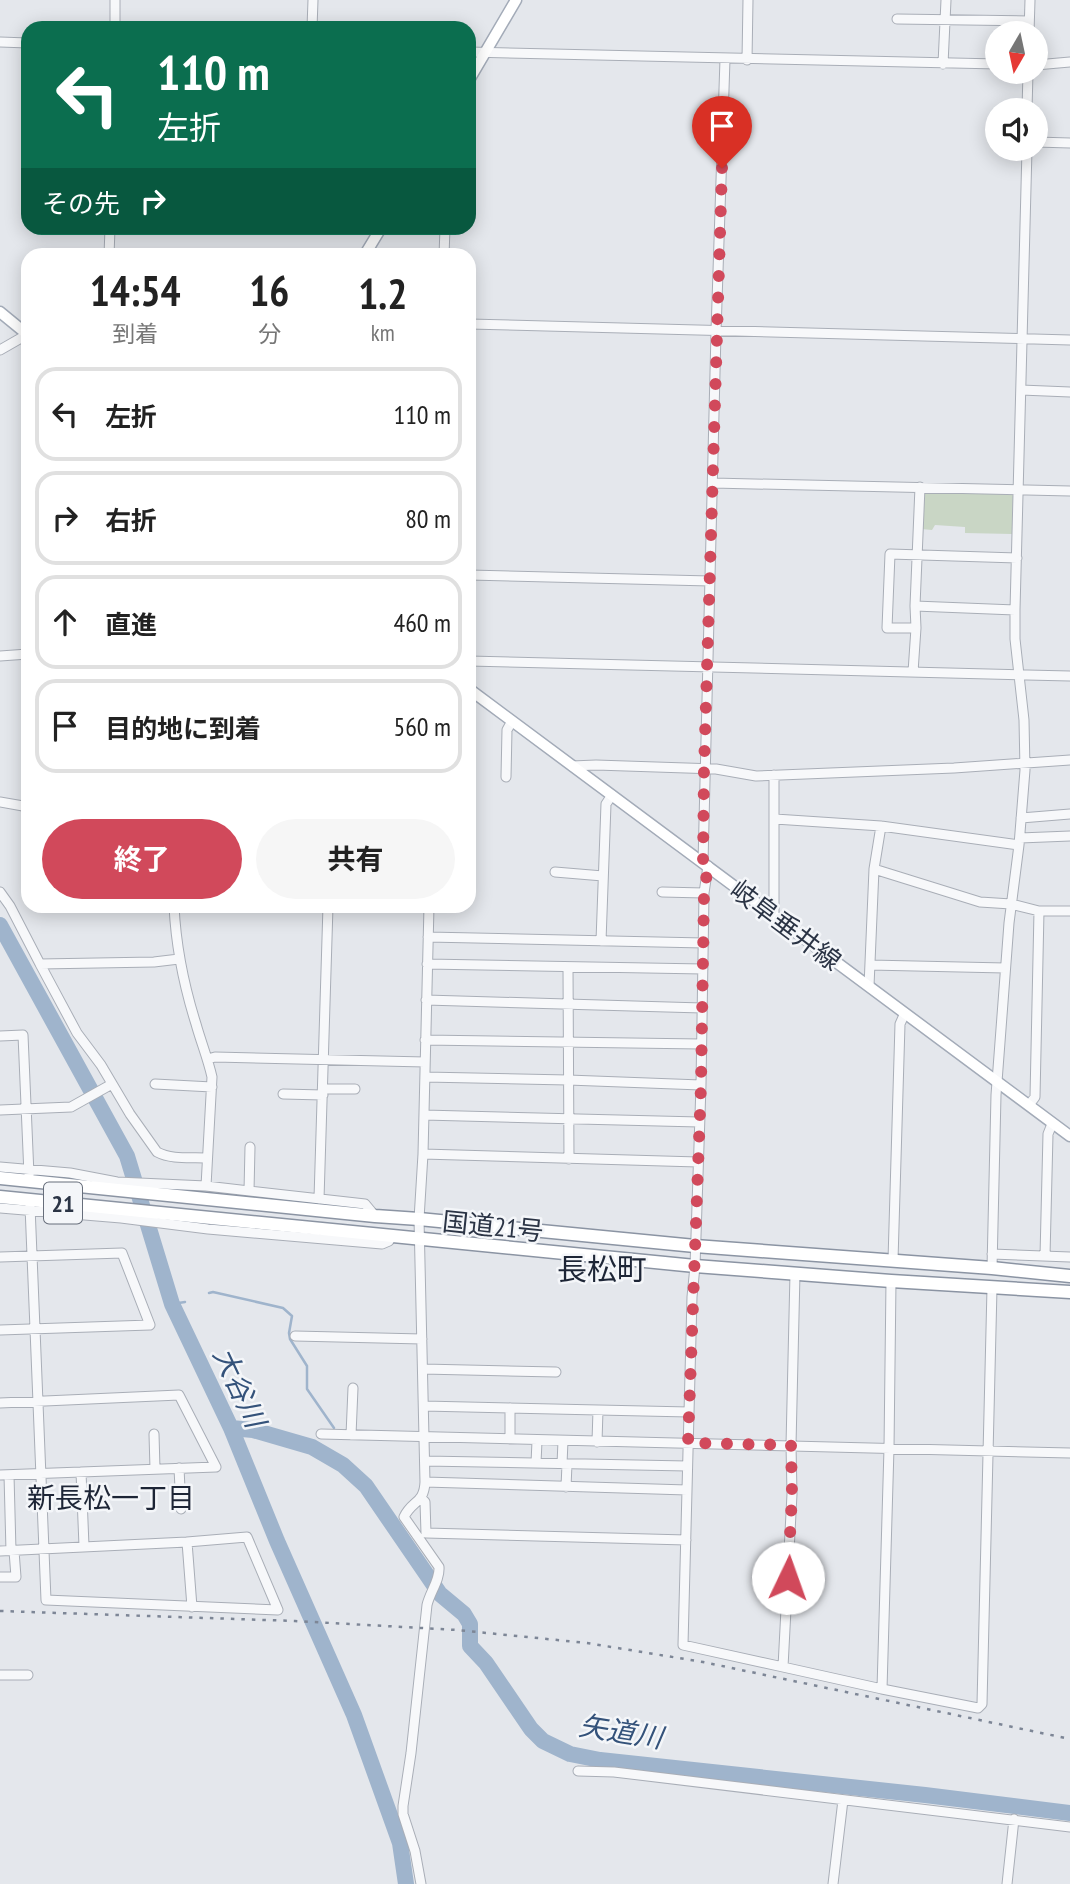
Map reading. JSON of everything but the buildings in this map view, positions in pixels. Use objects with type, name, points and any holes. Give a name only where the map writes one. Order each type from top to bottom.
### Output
[{"type":"highway","name":"国道21号","points":[[0,1178],[161,1190],[375,1216],[695,1246],[1070,1276]]},
{"type":"highway","name":"国道21号","points":[[0,1197],[123,1214],[419,1237],[695,1266],[1070,1292]]},
{"type":"main road","points":[[476,68],[516,0]]},
{"type":"main road","points":[[0,312],[21,329]]},
{"type":"main road","name":"岐阜垂井線","points":[[476,694],[1070,1136]]},
{"type":"street","points":[[115,0],[115,21]]},
{"type":"street","points":[[312,21],[313,0]]},
{"type":"street","points":[[747,60],[748,0]]},
{"type":"street","points":[[943,64],[946,0]]},
{"type":"street","points":[[897,19],[1029,21],[1030,0]]},
{"type":"street","points":[[0,42],[21,43]]},
{"type":"street","points":[[476,52],[725,60],[985,64]]},
{"type":"street","points":[[725,60],[704,769],[701,1085],[692,1297],[683,1645],[978,1708],[982,1704],[992,1288]]},
{"type":"street","points":[[1048,64],[1070,62]]},
{"type":"street","points":[[1048,142],[1070,143]]},
{"type":"street","points":[[992,1268],[998,1082],[1011,904],[1025,770],[1024,720],[1015,639],[1015,610],[1027,161]]},
{"type":"street","points":[[476,324],[1070,340]]},
{"type":"street","points":[[0,349],[21,338]]},
{"type":"street","points":[[1021,390],[1070,392]]},
{"type":"street","points":[[713,483],[1070,491]]},
{"type":"street","points":[[914,672],[920,486]]},
{"type":"street","points":[[916,628],[887,628],[890,554],[1017,558]]},
{"type":"street","points":[[476,575],[710,581]]},
{"type":"street","points":[[915,606],[1015,610]]},
{"type":"street","points":[[0,656],[21,654]]},
{"type":"street","points":[[476,661],[1070,676]]},
{"type":"street","points":[[506,777],[507,730],[512,721]]},
{"type":"street","points":[[572,766],[704,769],[755,776],[954,768],[1070,760]]},
{"type":"street","points":[[774,775],[774,916]]},
{"type":"street","points":[[601,941],[606,804],[612,795]]},
{"type":"street","points":[[0,802],[21,806]]},
{"type":"street","points":[[1021,818],[1070,814]]},
{"type":"street","points":[[775,819],[881,826],[1019,842],[1070,836]]},
{"type":"street","points":[[869,986],[874,869],[881,826]]},
{"type":"street","points":[[874,869],[980,902],[1011,904],[1039,911],[1070,911]]},
{"type":"street","points":[[555,872],[603,876]]},
{"type":"street","points":[[0,892],[73,1026],[101,1065],[109,1085],[157,1152],[173,1157],[207,1158]]},
{"type":"street","points":[[662,892],[704,893]]},
{"type":"street","points":[[1029,1105],[1035,1097],[1039,911]]},
{"type":"street","points":[[175,913],[179,959],[212,1077],[206,1186]]},
{"type":"street","points":[[319,1199],[328,913]]},
{"type":"street","points":[[421,1884],[402,1806],[410,1766],[429,1596],[440,1575],[439,1567],[404,1517],[425,1493],[419,1219],[429,913]]},
{"type":"street","points":[[428,937],[704,943]]},
{"type":"street","points":[[40,964],[179,959]]},
{"type":"street","points":[[427,964],[703,969]]},
{"type":"street","points":[[870,965],[1006,968]]},
{"type":"street","points":[[568,967],[569,1159]]},
{"type":"street","points":[[426,1000],[702,1008]]},
{"type":"street","points":[[893,1260],[900,1024],[905,1013]]},
{"type":"street","points":[[0,1036],[23,1035],[29,1172]]},
{"type":"street","points":[[425,1040],[701,1044]]},
{"type":"street","points":[[208,1059],[425,1062]]},
{"type":"street","points":[[425,1077],[701,1085]]},
{"type":"street","points":[[155,1084],[212,1087]]},
{"type":"street","points":[[0,1110],[64,1108],[109,1085]]},
{"type":"street","points":[[283,1094],[355,1089]]},
{"type":"street","points":[[424,1115],[699,1122]]},
{"type":"street","points":[[1045,1256],[1048,1134],[1052,1124]]},
{"type":"street","points":[[249,1191],[250,1147]]},
{"type":"street","points":[[423,1154],[698,1162]]},
{"type":"street","points":[[0,1167],[29,1172],[70,1173],[120,1186]]},
{"type":"street","points":[[161,1190],[206,1186],[365,1204],[375,1216]]},
{"type":"street","points":[[0,1208],[123,1214]]},
{"type":"street","points":[[0,1551],[13,1551],[43,1548],[84,1546],[187,1542],[247,1537],[278,1610],[46,1600],[43,1548],[42,1474],[30,1209]]},
{"type":"street","points":[[0,1257],[122,1253],[150,1325],[0,1331]]},
{"type":"street","points":[[992,1254],[1070,1257]]},
{"type":"street","points":[[783,1667],[792,1494],[795,1273]]},
{"type":"street","points":[[882,1689],[891,1281]]},
{"type":"street","points":[[295,1336],[422,1339]]},
{"type":"street","points":[[423,1369],[556,1372]]},
{"type":"street","points":[[351,1435],[353,1388]]},
{"type":"street","points":[[0,1403],[179,1395],[216,1466],[5,1475],[16,1577],[0,1577]]},
{"type":"street","points":[[424,1406],[689,1412]]},
{"type":"street","points":[[510,1408],[510,1439]]},
{"type":"street","points":[[597,1442],[598,1410]]},
{"type":"street","points":[[154,1434],[155,1469]]},
{"type":"street","points":[[321,1434],[1070,1453]]},
{"type":"street","points":[[536,1463],[537,1441]]},
{"type":"street","points":[[563,1441],[566,1486]]},
{"type":"street","points":[[425,1461],[687,1466]]},
{"type":"street","points":[[179,1468],[181,1508]]},
{"type":"street","points":[[81,1472],[84,1546]]},
{"type":"street","points":[[425,1482],[687,1490]]},
{"type":"street","points":[[421,1498],[425,1502],[426,1533],[686,1540]]},
{"type":"street","points":[[187,1542],[192,1607]]},
{"type":"street","points":[[0,1675],[28,1675]]},
{"type":"street","points":[[578,1771],[614,1772],[1070,1827]]},
{"type":"street","points":[[833,1884],[843,1800]]},
{"type":"street","points":[[1007,1884],[1014,1819]]},
{"type":"green space","points":[[916,491],[1013,493],[1012,534],[965,533],[965,527],[935,525],[932,530],[921,529],[915,515]]},
{"type":"waterway","name":"大谷川","points":[[0,925],[127,1156],[172,1304],[231,1428],[277,1541],[354,1715],[400,1843],[406,1884]]},
{"type":"waterway","points":[[209,1293],[283,1308],[292,1316],[290,1339],[307,1366],[307,1389],[334,1428]]},
{"type":"waterway","points":[[172,1304],[185,1302]]},
{"type":"waterway","name":"矢道川","points":[[231,1428],[253,1430],[312,1447],[343,1465],[366,1486],[440,1594],[464,1614],[470,1624],[470,1646],[486,1663],[531,1729],[543,1741],[570,1754],[600,1760],[1070,1813]]},
{"type":"railway","points":[[0,1611],[295,1621],[457,1630],[587,1643],[703,1662],[1070,1739]]},
{"type":"district","name":"長松町","points":[[602,1268]]},
{"type":"district","name":"新長松一丁目","points":[[111,1497]]},
{"type":"route","points":[[722,168],[704,769],[703,863],[708,866],[704,893],[701,1085],[688,1443],[791,1445],[792,1494],[788,1578]]}]
